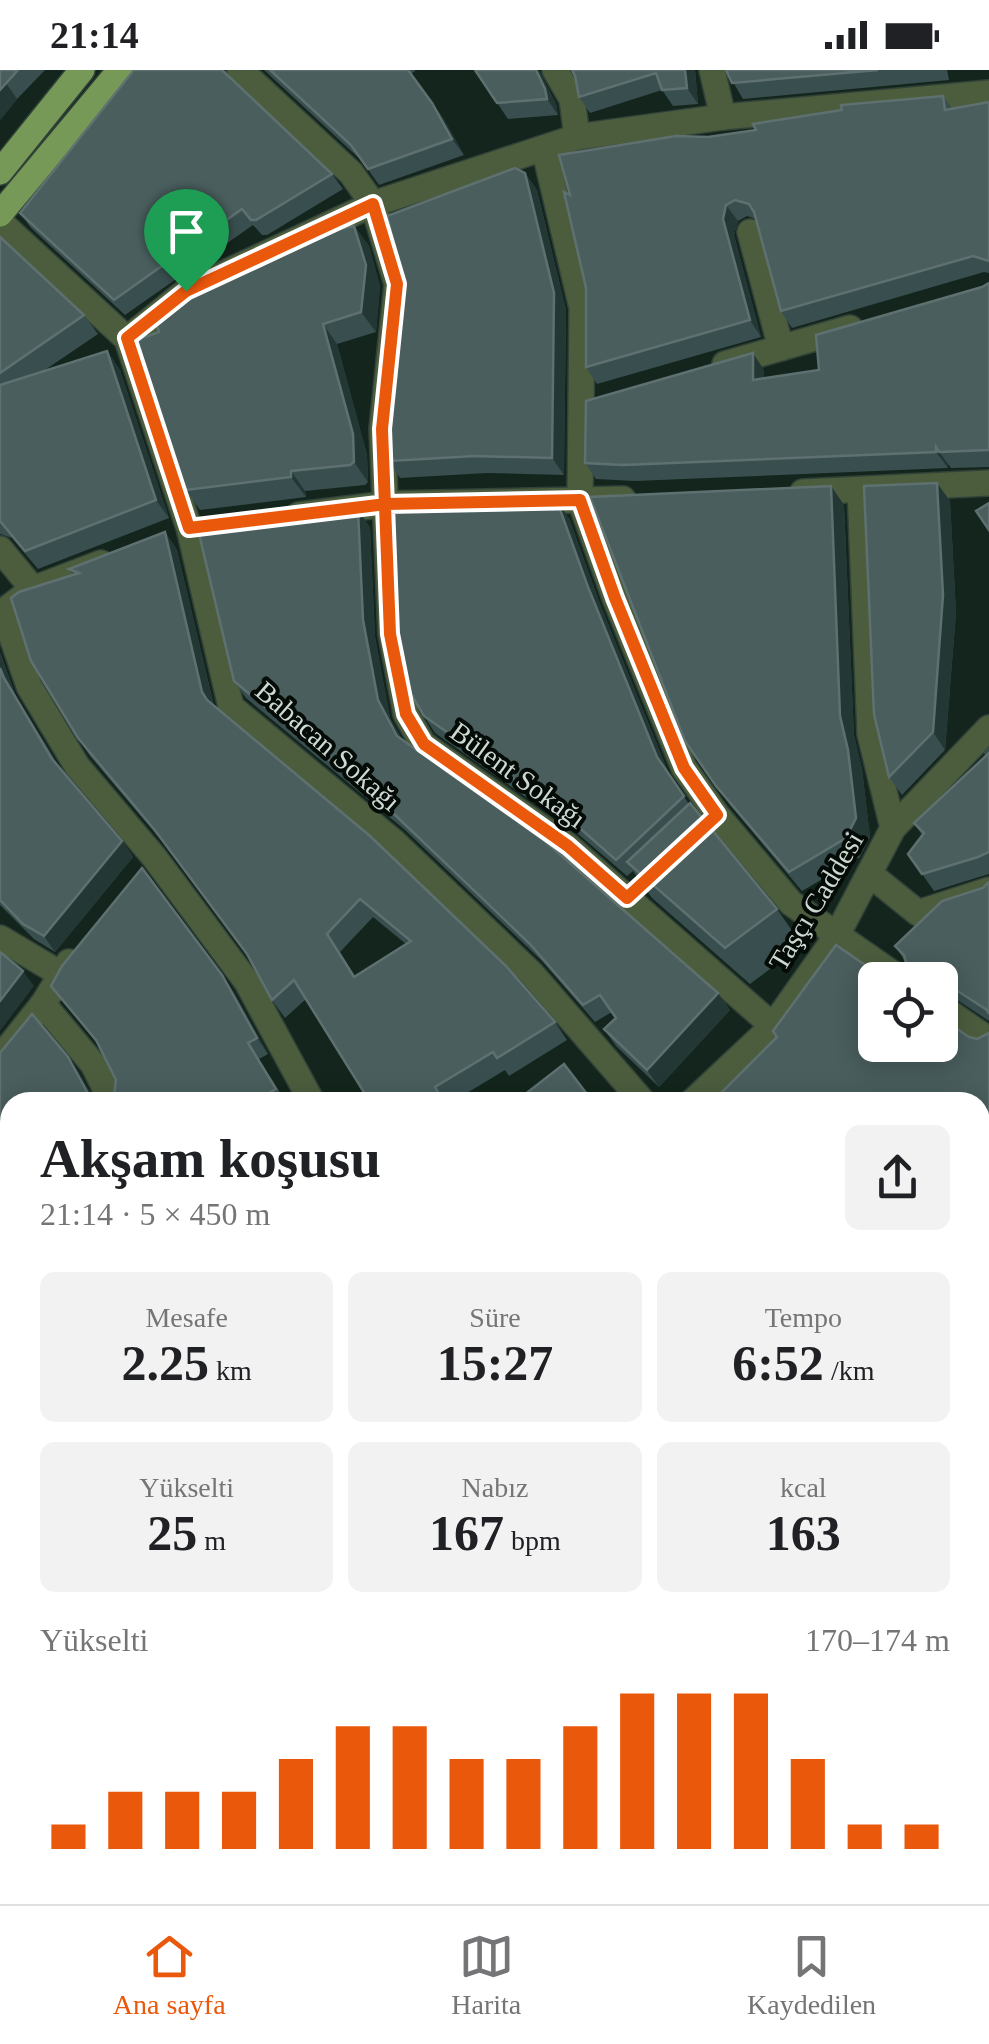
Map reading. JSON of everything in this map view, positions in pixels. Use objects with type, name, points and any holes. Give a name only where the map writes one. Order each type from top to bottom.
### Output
[{"type":"main road","points":[[0,172],[82,70]]},
{"type":"main road","points":[[0,214],[120,70]]},
{"type":"street","name":"Bülent Sokağı","points":[[240,70],[351,173],[373,204],[397,284],[382,429],[390,634],[406,714],[424,744],[633,893],[773,1026]]},
{"type":"street","points":[[555,70],[572,99],[577,138]]},
{"type":"street","points":[[712,70],[723,117]]},
{"type":"street","points":[[964,70],[981,94]]},
{"type":"street","points":[[127,338],[186,291],[373,204],[577,138],[723,117],[981,94]]},
{"type":"street","points":[[544,148],[582,308],[591,402],[580,500],[615,598],[684,768],[710,821],[790,903],[874,962]]},
{"type":"street","name":"Babacan Sokağı","points":[[0,222],[127,338],[190,529],[232,706],[394,842],[531,973],[634,1092]]},
{"type":"street","points":[[750,232],[781,348]]},
{"type":"street","points":[[708,368],[876,320]]},
{"type":"street","points":[[780,493],[989,483]]},
{"type":"street","points":[[860,490],[870,734],[893,828]]},
{"type":"street","points":[[268,518],[386,504],[640,498]]},
{"type":"street","points":[[0,549],[33,590]]},
{"type":"street","points":[[120,555],[33,590],[2,614],[29,686],[76,766],[148,864],[247,982],[307,1092]]},
{"type":"street","name":"Taşçı Caddesi","points":[[703,1092],[773,1026],[836,937],[893,828],[989,728]]},
{"type":"street","points":[[871,875],[918,913],[989,890]]},
{"type":"street","points":[[0,938],[59,974]]},
{"type":"street","points":[[0,1058],[83,944]]},
{"type":"street","points":[[42,1004],[93,1064],[107,1092]]},
{"type":"street","points":[[958,1018],[989,1040]]},
{"type":"building","points":[[0,70],[18,70],[0,90]]},
{"type":"building","points":[[134,70],[222,70],[332,174],[256,220],[251,220],[242,209],[114,300],[20,213]]},
{"type":"building","points":[[270,70],[408,70],[452,139],[368,169],[351,145]]},
{"type":"building","points":[[475,70],[536,70],[547,99],[497,103]]},
{"type":"building","points":[[572,70],[685,70],[687,88],[662,90],[656,73],[579,97]]},
{"type":"building","points":[[726,70],[878,70],[732,83]]},
{"type":"building","points":[[943,96],[945,110],[989,102],[989,261],[973,256],[781,311],[754,212],[749,204],[735,200],[726,205],[723,219],[750,320],[586,367],[586,288],[559,155],[676,136],[708,137],[756,130],[753,124],[842,110],[841,105]]},
{"type":"building","points":[[515,168],[525,173],[554,293],[552,458],[475,456],[389,461],[387,413],[401,268],[387,216]]},
{"type":"building","points":[[354,226],[366,265],[361,312],[323,324],[353,434],[354,462],[291,471],[291,477],[186,490],[137,340],[159,332],[153,312],[326,232]]},
{"type":"building","points":[[0,237],[84,315],[0,373]]},
{"type":"building","points":[[989,283],[989,450],[939,452],[936,447],[936,452],[623,465],[585,463],[586,401],[753,353],[753,380],[819,370],[816,335]]},
{"type":"building","points":[[107,351],[156,500],[25,551],[0,521],[0,385]]},
{"type":"building","points":[[937,483],[943,595],[933,732],[889,777],[874,714],[864,486]]},
{"type":"building","points":[[831,486],[840,716],[856,818],[846,838],[789,872],[716,786],[685,741],[590,497]]},
{"type":"building","points":[[557,501],[657,757],[684,796],[616,860],[566,816],[424,716],[410,692],[395,615],[391,509]]},
{"type":"building","points":[[989,503],[989,530],[976,511]]},
{"type":"building","points":[[358,510],[363,620],[378,700],[397,736],[546,842],[718,993],[647,1070],[604,1029],[616,1018],[600,995],[583,1005],[530,944],[393,813],[234,681],[197,525],[298,512]]},
{"type":"building","points":[[165,532],[207,700],[370,836],[506,966],[555,1022],[497,1058],[493,1052],[435,1087],[438,1092],[364,1092],[294,980],[272,1000],[247,954],[154,829],[78,738],[31,661],[11,598],[79,573],[69,569]],"holes":[[[360,899],[411,941],[354,977],[327,934]]]},
{"type":"building","points":[[0,668],[52,759],[122,841],[44,936],[23,924],[0,900]]},
{"type":"building","points":[[989,753],[989,852],[922,874],[908,854],[924,833],[914,823]]},
{"type":"building","points":[[690,803],[777,909],[725,948],[627,862]]},
{"type":"building","points":[[142,868],[222,975],[257,1038],[248,1043],[276,1089],[114,1092],[116,1080],[96,1040],[51,986],[62,966]]},
{"type":"building","points":[[989,882],[989,1014],[958,991],[958,962],[906,962],[895,946],[942,901],[983,888]]},
{"type":"building","points":[[836,945],[861,962],[858,1062],[958,1062],[958,1029],[977,1039],[989,1033],[989,1092],[722,1092],[777,1037],[773,1031]]},
{"type":"building","points":[[0,952],[23,971],[0,1001]]},
{"type":"building","points":[[32,1014],[68,1057],[87,1092],[0,1092],[0,1053]]},
{"type":"building","points":[[564,1064],[585,1092],[528,1092]]},
{"type":"route","points":[[186,291],[127,338],[189,528],[386,504],[580,500],[684,768],[717,815],[627,898],[568,846],[424,744],[406,714],[390,634],[386,504],[382,429],[397,284],[373,204],[186,291]]}]
